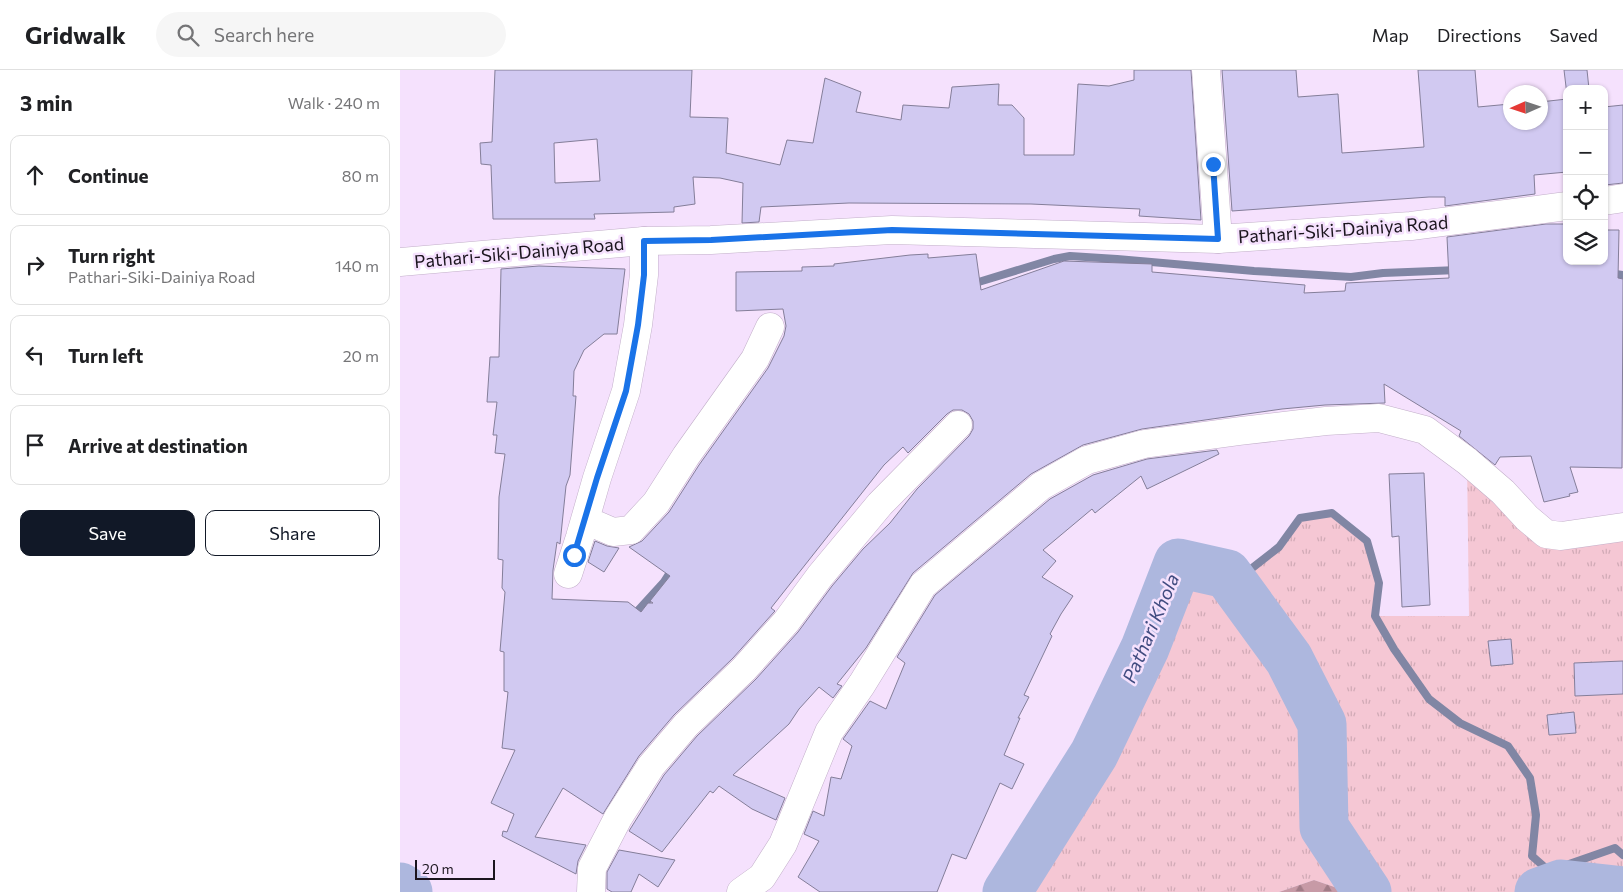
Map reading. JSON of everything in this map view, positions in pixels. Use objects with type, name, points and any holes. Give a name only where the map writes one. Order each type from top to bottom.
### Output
[{"type":"street","points":[[1206,70],[1218,239]]},
{"type":"street","points":[[1608,200],[1623,198]]},
{"type":"street","name":"Pathari-Siki-Dainiya Road","points":[[400,262],[644,241],[711,240],[892,230],[1218,239],[1410,226],[1563,207]]},
{"type":"street","points":[[568,574],[626,391],[638,325],[644,275],[644,241]]},
{"type":"street","points":[[585,520],[614,532],[631,530],[656,503],[686,456],[755,359],[770,327]]},
{"type":"street","points":[[741,892],[762,877],[783,844],[829,732],[862,684],[923,585],[1041,486],[1087,460],[1144,444],[1326,421],[1379,418],[1425,430],[1467,461],[1503,492],[1527,518],[1546,534],[1561,536],[1623,527]]},
{"type":"street","points":[[591,892],[592,868],[618,818],[651,766],[686,725],[744,669],[780,629],[820,576],[880,504],[958,424]]},
{"type":"green space","points":[[1467,461],[1546,534],[1623,527],[1623,891],[1561,884],[1538,892],[1349,892],[1314,880],[1279,892],[1007,892],[1094,754],[1145,648],[1178,563],[1227,574],[1234,583],[1279,547],[1300,518],[1332,513],[1367,541],[1379,583],[1376,616],[1469,616]]},
{"type":"green space","points":[[1314,880],[1349,892],[1279,892]]},
{"type":"green space","points":[[1561,884],[1622,890],[1623,892],[1538,892]]},
{"type":"building","points":[[495,70],[692,70],[690,117],[728,118],[726,153],[780,165],[787,140],[813,143],[825,78],[861,92],[856,112],[901,120],[903,105],[949,108],[952,87],[999,84],[998,105],[1012,105],[1024,118],[1024,155],[1074,155],[1078,84],[1109,86],[1134,80],[1134,70],[1191,70],[1201,220],[1139,216],[1140,209],[1031,204],[849,203],[761,207],[759,222],[742,223],[743,183],[720,178],[693,177],[695,204],[674,207],[674,212],[594,214],[595,219],[493,219],[491,165],[481,164],[480,143],[492,142]],"holes":[[[597,139],[600,181],[555,183],[554,143]]]},
{"type":"building","points":[[1222,70],[1296,70],[1298,97],[1338,94],[1342,153],[1424,147],[1418,70],[1475,70],[1478,107],[1503,105],[1503,130],[1548,130],[1548,101],[1563,99],[1563,172],[1534,175],[1535,194],[1445,206],[1445,197],[1429,197],[1232,211]]},
{"type":"building","points":[[1564,70],[1587,70],[1589,85],[1566,85]]},
{"type":"building","points":[[1623,105],[1623,183],[1608,185],[1608,130],[1608,107]]},
{"type":"building","points":[[1546,224],[1563,224],[1563,265],[1608,265],[1608,230],[1619,230],[1618,278],[1623,279],[1622,468],[1570,467],[1578,492],[1569,494],[1570,496],[1544,502],[1531,456],[1500,457],[1495,465],[1459,436],[1461,431],[1384,384],[1385,403],[1282,409],[1142,429],[1083,445],[1031,474],[913,573],[866,648],[837,684],[842,686],[833,698],[819,687],[799,709],[789,724],[733,775],[785,798],[776,820],[752,809],[719,786],[713,793],[710,791],[662,852],[629,831],[664,775],[697,736],[756,679],[798,632],[832,586],[863,549],[890,523],[917,489],[969,436],[973,429],[973,421],[969,414],[962,410],[953,410],[908,453],[903,447],[884,465],[771,608],[775,611],[733,658],[674,715],[639,756],[603,814],[563,788],[535,837],[586,845],[578,861],[576,874],[502,836],[503,831],[507,832],[514,814],[491,803],[515,750],[502,748],[508,692],[504,691],[504,652],[500,651],[505,592],[502,588],[503,560],[498,559],[499,497],[505,454],[495,453],[497,435],[493,435],[497,402],[487,402],[490,357],[499,357],[501,269],[539,266],[625,269],[617,334],[604,334],[584,350],[574,371],[573,396],[576,396],[570,475],[566,486],[560,544],[557,542],[553,570],[552,599],[628,602],[641,612],[648,603],[653,603],[650,601],[670,576],[629,547],[642,541],[669,512],[699,465],[768,368],[784,336],[786,326],[783,309],[736,311],[736,272],[802,271],[802,267],[834,266],[834,264],[910,255],[928,254],[928,258],[976,254],[981,290],[1064,261],[1152,264],[1152,272],[1305,285],[1304,293],[1345,291],[1346,283],[1449,278],[1447,237]]},
{"type":"building","points":[[1217,450],[1219,454],[1147,489],[1141,476],[1095,513],[1092,509],[1043,550],[1056,561],[1042,577],[1073,596],[1050,634],[1052,636],[1024,695],[1029,697],[1018,718],[1020,718],[1004,755],[1024,764],[1012,789],[1000,783],[966,859],[952,854],[937,892],[820,892],[798,877],[819,841],[804,834],[813,811],[824,816],[831,777],[841,779],[852,746],[843,739],[870,701],[886,709],[905,663],[897,657],[935,595],[1050,499],[1093,475],[1147,459]]},
{"type":"building","points":[[1424,473],[1430,605],[1402,607],[1399,536],[1392,537],[1389,474]]},
{"type":"building","points":[[595,541],[619,548],[604,572],[588,562]]},
{"type":"building","points":[[1511,639],[1513,664],[1491,666],[1488,641]]},
{"type":"building","points":[[1623,661],[1623,694],[1575,696],[1574,663]]},
{"type":"building","points":[[1574,712],[1576,733],[1549,735],[1547,715]]},
{"type":"building","points":[[619,850],[675,860],[658,887],[639,874],[631,892],[612,892],[607,889],[607,872]]},
{"type":"waterway","points":[[972,284],[1054,259],[1070,256],[1351,277],[1383,273],[1458,270]]},
{"type":"waterway","points":[[1609,273],[1623,275]]},
{"type":"waterway","points":[[1233,583],[1279,547],[1300,518],[1332,513],[1367,541],[1379,583],[1375,616],[1394,649],[1429,699],[1460,723],[1508,746],[1530,778],[1536,815],[1532,856],[1549,871],[1615,848],[1623,855]]},
{"type":"waterway","name":"Pathari Khola","points":[[1007,892],[1094,754],[1145,648],[1178,563],[1227,574],[1289,659],[1322,724],[1324,827],[1367,892]]},
{"type":"waterway","points":[[633,616],[664,582],[673,568]]},
{"type":"waterway","name":"Pathari Khola","points":[[1539,892],[1561,884],[1623,891]]},
{"type":"waterway","name":"Pathari Khola","points":[[400,887],[408,892]]},
{"type":"route","points":[[574,555],[626,391],[638,325],[644,275],[644,241],[711,240],[892,230],[1218,239],[1213,164]]}]
